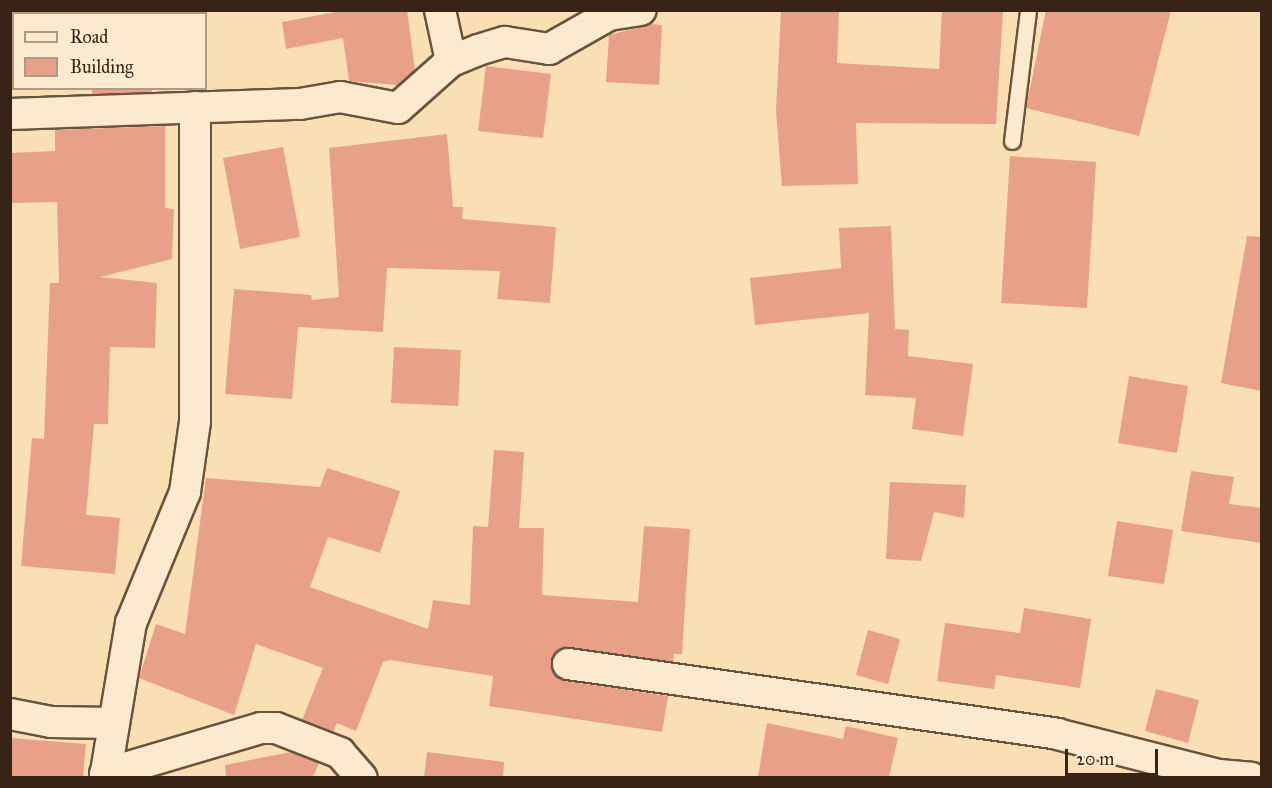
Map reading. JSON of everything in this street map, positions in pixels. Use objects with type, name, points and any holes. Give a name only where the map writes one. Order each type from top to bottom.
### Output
[{"type":"street","points":[[440,10],[451,61]]},
{"type":"street","points":[[10,114],[195,107],[340,97],[398,108],[451,61],[505,42],[549,49],[609,15],[641,10]]},
{"type":"street","points":[[195,107],[195,422],[185,492],[131,623],[105,776],[261,728],[276,728],[340,753],[362,777]]},
{"type":"street","points":[[568,664],[1057,734],[1219,775],[1251,777]]},
{"type":"street","points":[[10,714],[51,722],[114,723]]},
{"type":"lane","points":[[1012,141],[1028,10]]},
{"type":"building","points":[[347,10],[407,10],[415,70],[398,85],[349,81],[343,38],[286,49],[282,22]]},
{"type":"building","points":[[781,10],[839,10],[837,63],[939,69],[942,10],[1003,10],[996,124],[856,123],[858,184],[782,186],[776,111]]},
{"type":"building","points":[[1046,10],[1171,10],[1139,136],[1026,108]]},
{"type":"building","points":[[651,24],[662,25],[659,85],[606,82],[609,35]]},
{"type":"building","points":[[486,66],[551,74],[543,138],[478,131]]},
{"type":"building","points":[[92,90],[152,90],[152,92],[92,94]]},
{"type":"building","points":[[165,126],[165,208],[174,209],[172,259],[100,277],[157,283],[155,348],[110,347],[108,424],[94,424],[86,515],[120,518],[115,574],[21,566],[32,438],[44,439],[50,283],[59,283],[57,202],[10,203],[10,153],[55,151],[55,130]]},
{"type":"building","points":[[447,134],[453,207],[463,207],[462,219],[556,227],[550,303],[497,299],[500,271],[387,268],[383,332],[298,327],[292,399],[225,394],[234,289],[311,295],[312,300],[339,297],[329,148]]},
{"type":"building","points":[[283,147],[300,237],[240,249],[223,158]]},
{"type":"building","points":[[1010,156],[1096,162],[1087,308],[1001,303]]},
{"type":"building","points":[[891,226],[895,329],[909,330],[908,356],[973,364],[963,436],[912,429],[916,398],[865,395],[869,313],[755,325],[750,278],[841,268],[839,228]]},
{"type":"building","points":[[1247,236],[1262,237],[1262,391],[1221,383]]},
{"type":"building","points":[[394,347],[461,350],[458,406],[391,403]]},
{"type":"building","points":[[1129,376],[1188,386],[1177,453],[1118,443]]},
{"type":"building","points":[[494,450],[524,452],[519,528],[544,528],[542,595],[638,602],[644,526],[690,529],[682,654],[674,654],[673,662],[570,647],[555,653],[551,662],[565,681],[668,696],[662,732],[489,706],[493,676],[390,660],[383,662],[356,731],[337,723],[333,732],[302,720],[323,668],[256,644],[234,715],[139,678],[156,624],[185,634],[206,478],[320,487],[327,468],[400,491],[380,553],[328,537],[310,587],[428,629],[433,600],[470,605],[473,526],[488,527]]},
{"type":"building","points":[[1191,471],[1234,477],[1229,504],[1262,508],[1262,543],[1181,531]]},
{"type":"building","points":[[890,482],[966,485],[964,518],[934,512],[921,561],[886,559]]},
{"type":"building","points":[[1117,521],[1173,530],[1164,584],[1108,576]]},
{"type":"building","points":[[1024,608],[1091,619],[1080,688],[996,675],[994,689],[937,681],[945,623],[1020,633]]},
{"type":"building","points":[[868,630],[900,639],[888,684],[856,675]]},
{"type":"building","points":[[1156,689],[1199,700],[1188,743],[1145,731]]},
{"type":"building","points":[[767,723],[843,739],[846,726],[898,738],[889,777],[758,777]]},
{"type":"building","points":[[10,738],[86,744],[83,777],[10,777]]},
{"type":"building","points":[[291,752],[319,763],[313,777],[226,777],[225,765]]},
{"type":"building","points":[[427,752],[504,762],[503,777],[424,777]]}]
